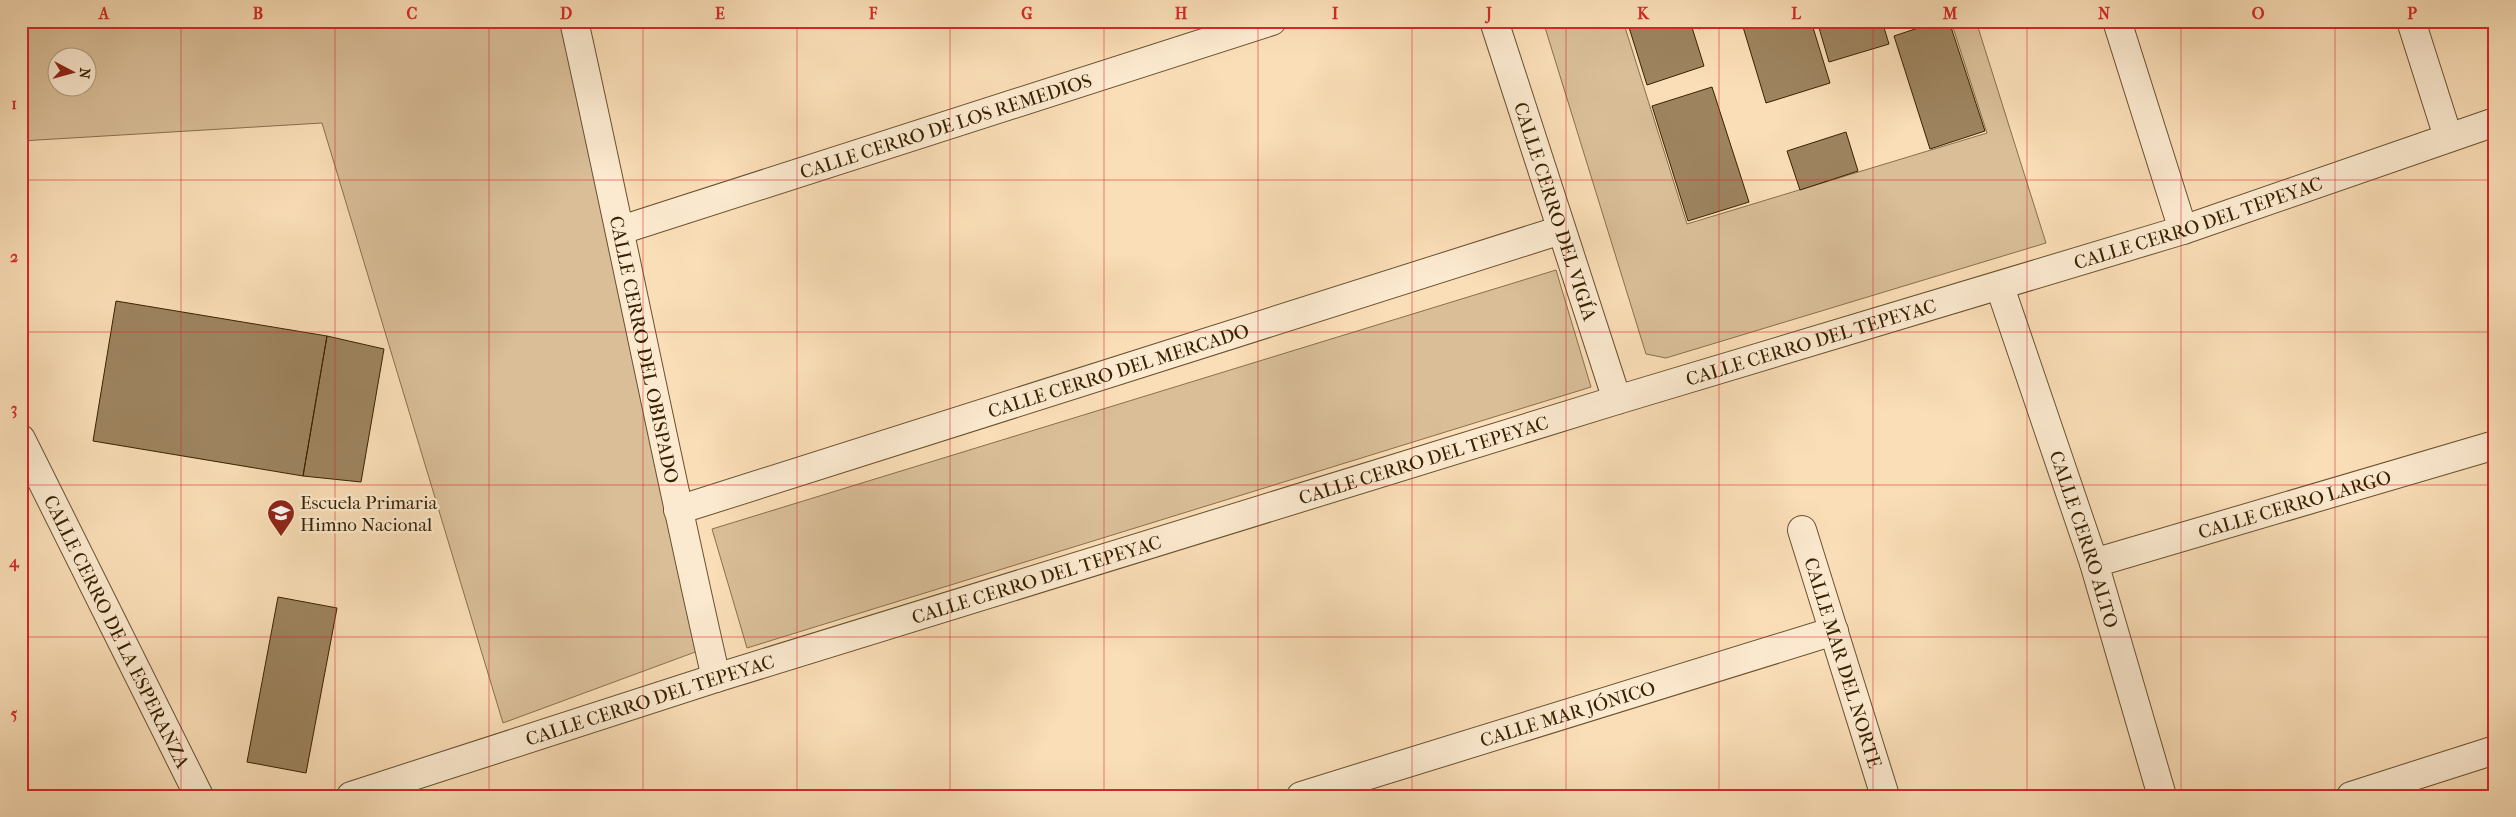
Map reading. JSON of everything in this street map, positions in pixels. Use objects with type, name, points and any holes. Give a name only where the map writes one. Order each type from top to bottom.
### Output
[{"type":"street","name":"CALLE CERRO DEL OBISPADO","points":[[574,21],[620,230],[678,510],[716,678]]},
{"type":"street","name":"CALLE CERRO DE LOS REMEDIOS","points":[[620,230],[1272,21]]},
{"type":"street","name":"CALLE CERRO DEL VIGÍA","points":[[1494,21],[1617,400]]},
{"type":"street","points":[[2117,21],[2183,230]]},
{"type":"street","points":[[2411,21],[2448,137]]},
{"type":"street","name":"CALLE CERRO DEL TEPEYAC","points":[[352,796],[400,788],[716,678],[1617,400],[2183,230],[2495,122]]},
{"type":"street","name":"CALLE CERRO DEL MERCADO","points":[[678,510],[1561,230]]},
{"type":"street","name":"CALLE CERRO ALTO","points":[[2000,286],[2094,563],[2162,796]]},
{"type":"street","name":"CALLE CERRO DE LA ESPERANZA","points":[[21,439],[199,796]]},
{"type":"street","name":"CALLE CERRO LARGO","points":[[2094,563],[2495,445]]},
{"type":"street","name":"CALLE MAR DEL NORTE","points":[[1802,530],[1885,796]]},
{"type":"street","name":"CALLE MAR JÓNICO","points":[[1301,796],[1834,632]]},
{"type":"street","points":[[2351,796],[2495,750]]},
{"type":"shaded area","points":[[21,21],[568,21],[698,651],[503,723],[322,123],[21,141]]},
{"type":"shaded area","points":[[1543,21],[1623,21],[1687,224],[1987,133],[1951,21],[1976,21],[2046,243],[1666,358],[1646,354]]},
{"type":"shaded area","points":[[1556,270],[1591,387],[747,648],[712,529]]},
{"type":"building","points":[[1627,21],[1690,21],[1704,66],[1647,85]]},
{"type":"building","points":[[1697,21],[1724,21],[1699,29]]},
{"type":"building","points":[[1761,21],[1811,21],[1830,83],[1766,103],[1743,27]]},
{"type":"building","points":[[1817,21],[1882,21],[1889,44],[1829,62]]},
{"type":"building","points":[[1939,21],[1949,21],[1985,131],[1930,149],[1894,36]]},
{"type":"building","points":[[1712,87],[1749,202],[1688,221],[1652,106]]},
{"type":"building","points":[[1846,132],[1858,171],[1800,190],[1787,151]]},
{"type":"building","points":[[116,301],[327,336],[303,476],[93,441]]},
{"type":"building","points":[[327,336],[384,349],[361,482],[303,476]]},
{"type":"building","points":[[278,597],[337,608],[306,773],[247,762]]},
{"type":"place","name":"Escuela Primaria Himno Nacional","points":[[281,537]]}]
